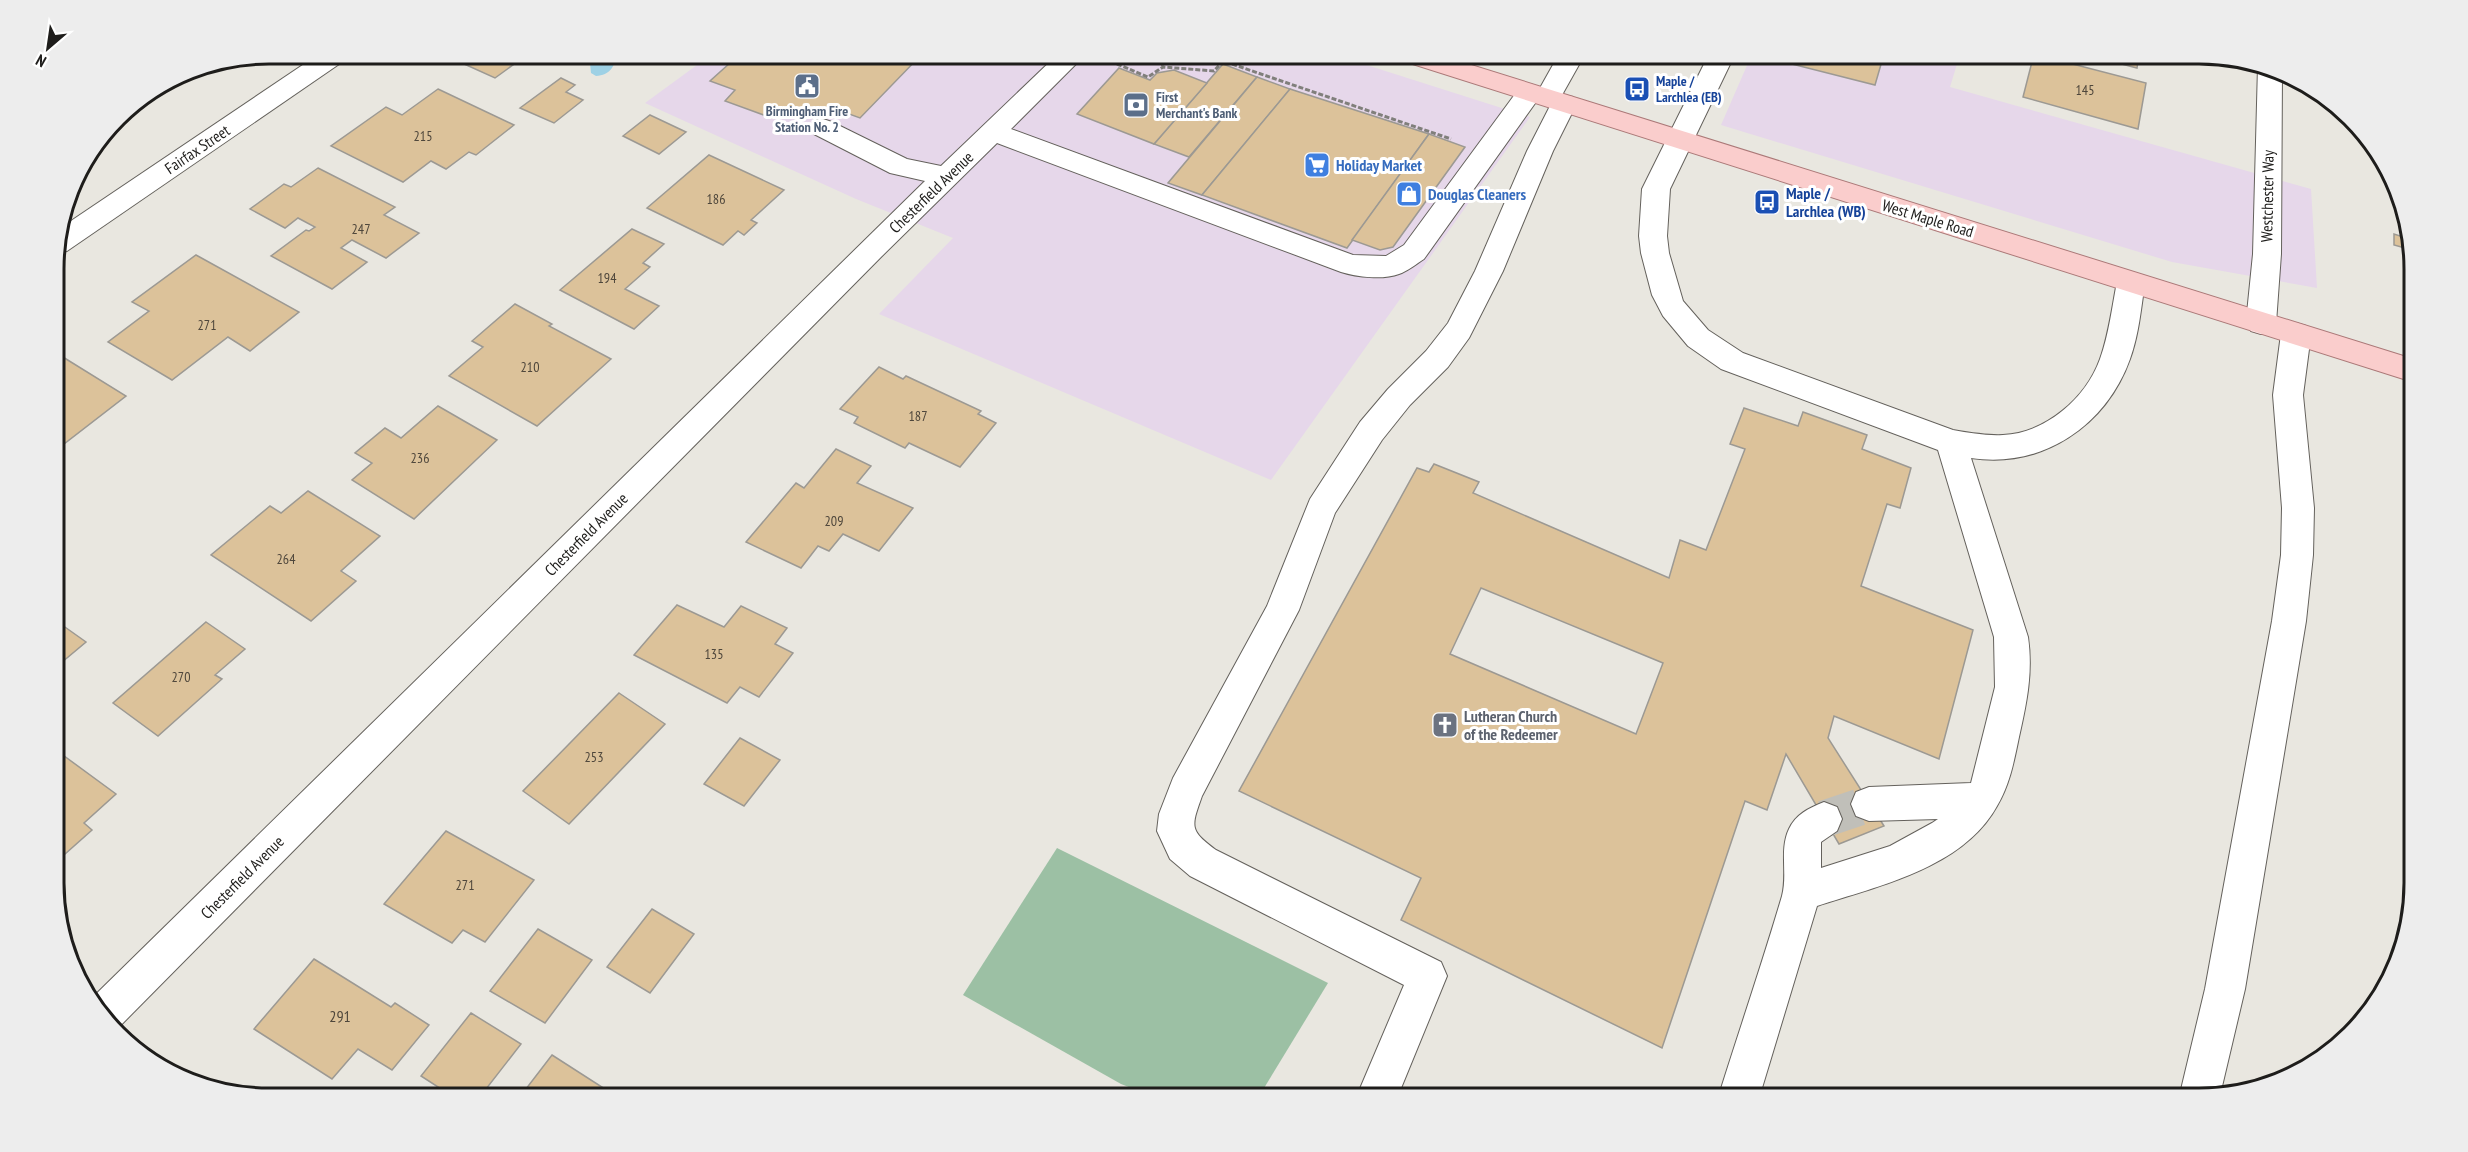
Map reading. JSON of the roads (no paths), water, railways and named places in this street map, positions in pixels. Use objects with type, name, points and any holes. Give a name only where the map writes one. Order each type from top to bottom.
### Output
[{"type":"main road","name":"West Maple Road","points":[[1441,64],[2404,367]]},
{"type":"street","points":[[992,132],[1351,265],[1391,266],[1414,252],[1547,98],[1566,64]]},
{"type":"street","points":[[1717,64],[1656,189],[1653,236],[1665,296],[1698,338],[1732,361],[1951,442],[1982,447],[2010,447],[2036,441],[2075,420],[2094,396],[2115,359],[2131,282]]},
{"type":"street","name":"Fairfax Street","points":[[67,237],[320,65]]},
{"type":"street","name":"Chesterfield Avenue","points":[[109,1009],[946,177],[1062,65]]},
{"type":"street","name":"Westchester Way","points":[[2261,323],[2266,254],[2269,77]]},
{"type":"street","points":[[1380,1087],[1427,976],[1203,863],[1184,850],[1175,833],[1177,814],[1186,790],[1282,610],[1321,508],[1371,431],[1399,397],[1437,359],[1459,330],[1489,271],[1540,151],[1547,98]]},
{"type":"street","points":[[823,128],[899,166],[946,177]]},
{"type":"street","points":[[2202,1087],[2225,989],[2289,621],[2297,555],[2298,508],[2288,395],[2296,334]]},
{"type":"street","points":[[1802,893],[1915,853],[1938,841],[1961,823],[1981,800],[1990,784],[2015,684],[2014,659],[2011,637],[1951,442]]},
{"type":"street","points":[[1869,804],[1981,800]]},
{"type":"street","points":[[1741,1087],[1802,893],[1803,839],[1808,830],[1824,819]]},
{"type":"water","points":[[590,65],[613,65],[611,70],[605,74],[596,76],[591,73]]},
{"type":"tunnel","points":[[1824,819],[1869,804]]},
{"type":"place","name":"Birmingham Fire Station No. 2","points":[[807,86]]},
{"type":"place","name":"Maple / Larchlea (EB)","points":[[1637,89]]},
{"type":"place","name":"First Merchant's Bank","points":[[1136,105]]},
{"type":"place","name":"Holiday Market","points":[[1317,165]]},
{"type":"place","name":"Douglas Cleaners","points":[[1409,194]]},
{"type":"place","name":"Maple / Larchlea (WB)","points":[[1767,202]]},
{"type":"place","name":"Lutheran Church of the Redeemer","points":[[1445,725]]}]
